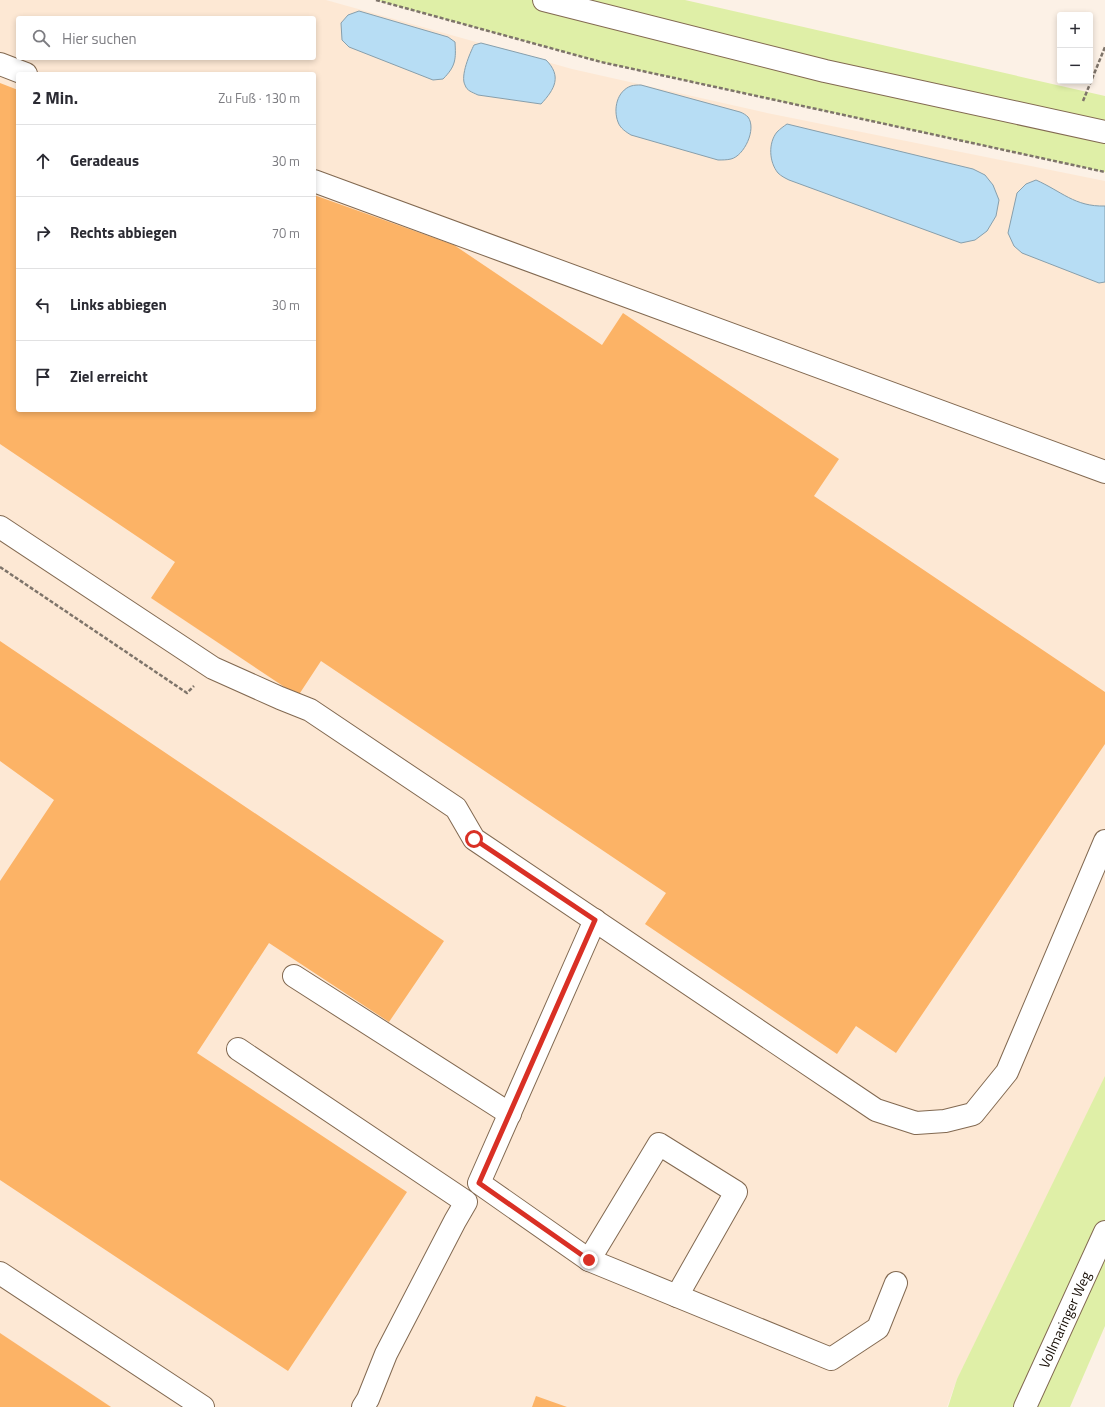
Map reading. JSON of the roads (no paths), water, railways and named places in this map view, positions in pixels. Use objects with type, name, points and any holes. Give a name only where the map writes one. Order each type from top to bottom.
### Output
[{"type":"street","points":[[544,0],[825,72],[1105,132]]},
{"type":"street","points":[[0,64],[21,72]]},
{"type":"street","points":[[316,182],[1105,472]]},
{"type":"street","points":[[0,527],[213,668],[310,710],[456,808],[474,839],[876,1110],[916,1123],[944,1121],[973,1114],[1007,1072],[1105,841]]},
{"type":"street","points":[[363,1407],[368,1399],[386,1354],[455,1221],[479,1183],[595,920]]},
{"type":"street","points":[[294,976],[510,1114]]},
{"type":"street","points":[[238,1049],[466,1202]]},
{"type":"street","points":[[589,1260],[659,1144],[736,1192],[678,1296]]},
{"type":"street","points":[[479,1183],[589,1260],[831,1359],[878,1328],[896,1283]]},
{"type":"street","name":"Vollmaringer Weg","points":[[1025,1407],[1105,1232]]},
{"type":"street","points":[[0,1273],[202,1407]]},
{"type":"water","points":[[359,11],[448,37],[455,42],[455,58],[453,66],[443,79],[433,80],[349,47],[342,40],[341,23],[348,15]]},
{"type":"water","points":[[481,43],[546,60],[554,72],[555,82],[550,93],[541,104],[478,95],[467,89],[464,81],[466,65],[474,45]]},
{"type":"water","points":[[641,85],[744,114],[748,117],[751,128],[748,141],[736,157],[718,160],[631,135],[623,130],[619,124],[616,112],[617,101],[619,96],[626,88]]},
{"type":"water","points":[[787,124],[973,169],[985,175],[993,185],[999,200],[996,216],[987,231],[975,240],[961,243],[789,180],[779,174],[775,169],[771,158],[771,147],[774,136]]},
{"type":"water","points":[[1036,180],[1069,198],[1094,206],[1105,206],[1105,282],[1099,283],[1022,253],[1014,246],[1008,233],[1017,193],[1026,184]]}]
